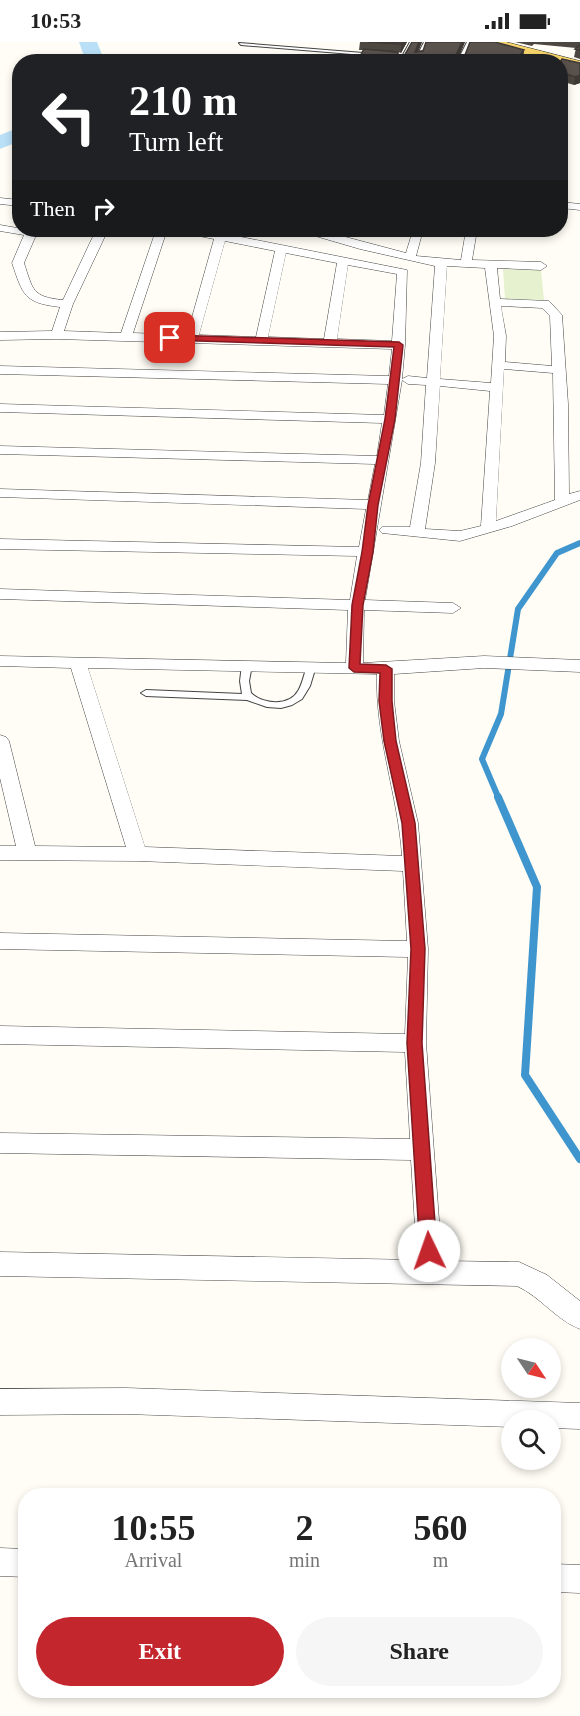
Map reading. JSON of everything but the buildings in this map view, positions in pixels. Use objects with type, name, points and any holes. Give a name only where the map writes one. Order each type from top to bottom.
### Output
[{"type":"main road","points":[[489,42],[520,54]]},
{"type":"street","points":[[570,206],[580,221]]},
{"type":"street","points":[[29,237],[18,263],[31,296],[39,301],[67,304]]},
{"type":"street","points":[[57,335],[67,304],[99,237]]},
{"type":"street","points":[[126,337],[159,237]]},
{"type":"street","points":[[192,339],[221,237],[403,272],[399,345],[402,380],[390,419],[373,505],[357,605],[354,668]]},
{"type":"street","points":[[336,237],[361,242],[410,258],[441,263],[541,266]]},
{"type":"street","points":[[410,258],[416,237]]},
{"type":"street","points":[[466,264],[471,237]]},
{"type":"street","points":[[261,341],[281,248]]},
{"type":"street","points":[[330,342],[343,259]]},
{"type":"street","points":[[417,533],[428,463],[441,263]]},
{"type":"street","points":[[488,529],[495,387],[500,336],[491,265]]},
{"type":"street","points":[[494,302],[545,304],[556,315],[561,404],[562,502]]},
{"type":"street","points":[[0,336],[57,335],[399,345]]},
{"type":"street","points":[[498,365],[558,370]]},
{"type":"street","points":[[0,370],[402,380],[495,387]]},
{"type":"street","points":[[0,408],[390,419]]},
{"type":"street","points":[[0,450],[382,460]]},
{"type":"street","points":[[0,493],[373,505]]},
{"type":"street","points":[[387,530],[460,536],[488,529],[580,495]]},
{"type":"street","points":[[0,544],[367,552]]},
{"type":"street","points":[[0,594],[453,608]]},
{"type":"street","points":[[0,661],[247,664],[386,669],[484,662],[580,666]]},
{"type":"street","points":[[78,662],[138,854]]},
{"type":"street","points":[[386,669],[390,741],[409,823],[412,864],[418,949],[414,1043],[430,1271]]},
{"type":"street","points":[[0,741],[27,852]]},
{"type":"street","points":[[0,853],[138,854],[412,864]]},
{"type":"street","points":[[0,940],[418,949]]},
{"type":"street","points":[[0,1035],[414,1043]]},
{"type":"street","points":[[0,1143],[423,1150]]},
{"type":"street","points":[[0,1264],[519,1274],[538,1282],[580,1317]]},
{"type":"street","points":[[0,1402],[126,1401],[580,1416]]},
{"type":"street","points":[[0,1562],[18,1563]]},
{"type":"street","points":[[561,1578],[580,1579]]},
{"type":"lane","points":[[241,44],[367,54]]},
{"type":"lane","points":[[247,664],[245,690],[249,697]]},
{"type":"lane","points":[[146,693],[249,697],[259,702],[282,704],[293,702],[300,696],[311,666]]},
{"type":"green space","points":[[503,269],[541,270],[544,300],[505,299]]},
{"type":"waterway","points":[[88,42],[93,54]]},
{"type":"waterway","points":[[0,143],[12,137]]},
{"type":"waterway","points":[[499,799],[482,759],[501,714],[518,609],[557,553],[580,543]]},
{"type":"waterway","points":[[498,797],[537,887],[525,1075],[580,1159]]},
{"type":"route","points":[[170,338],[399,345],[390,419],[357,605],[354,668],[386,669],[390,741],[409,823],[418,949],[414,1043],[429,1251]]}]
